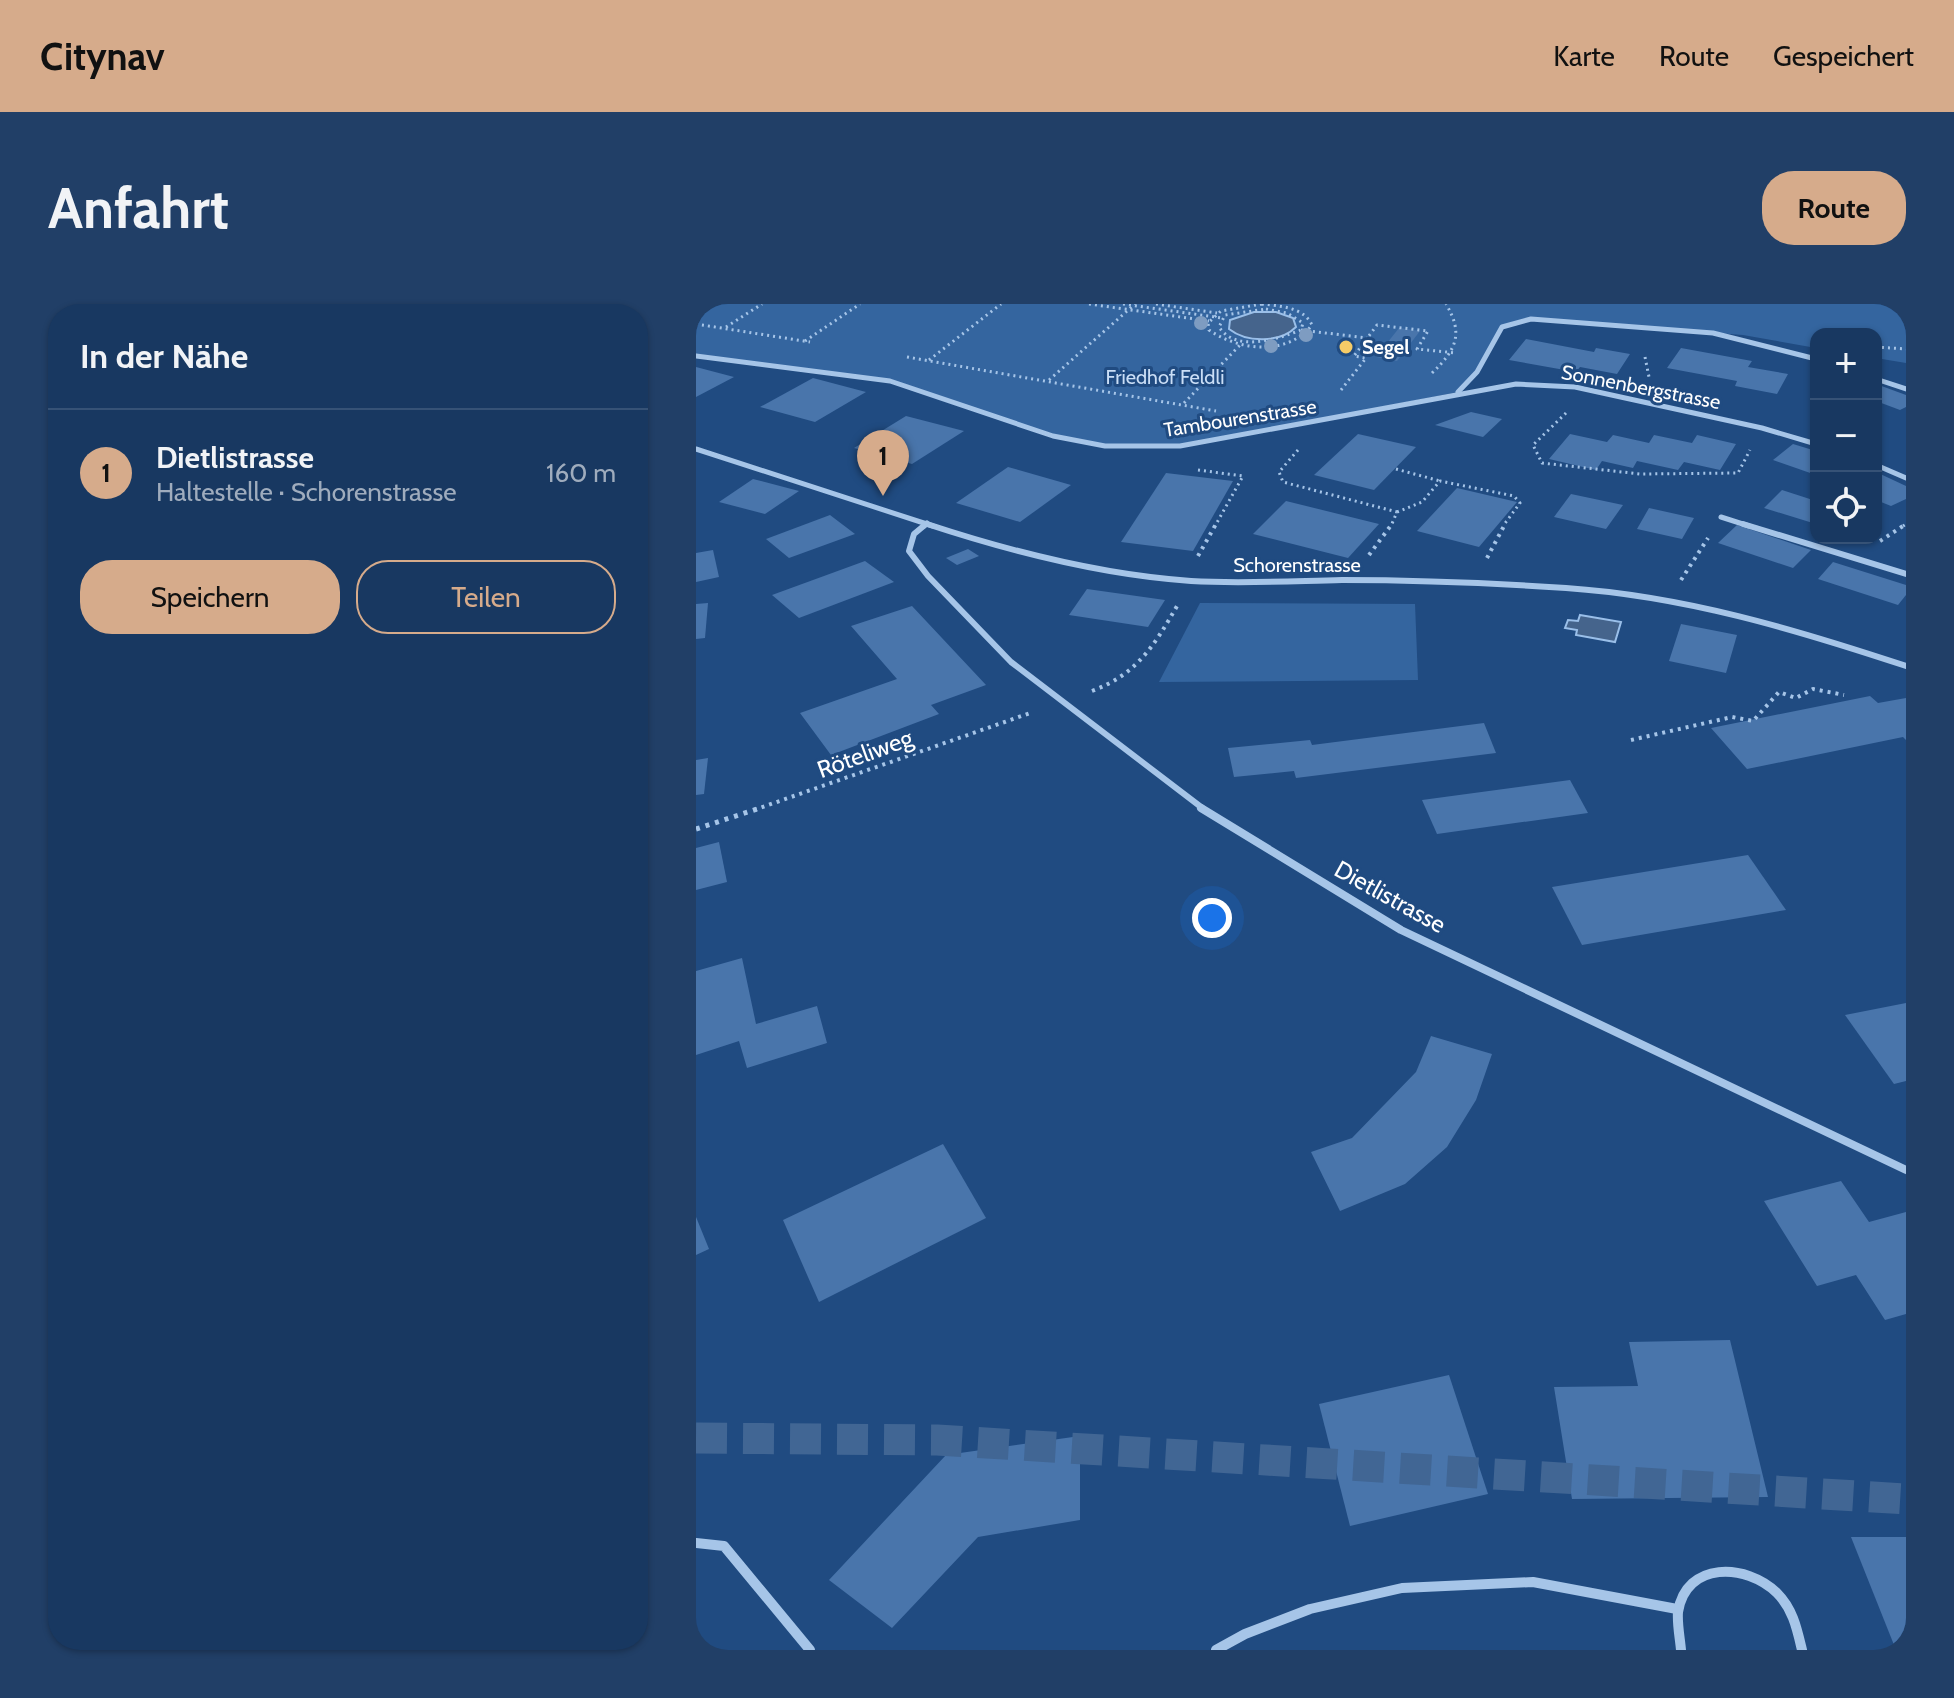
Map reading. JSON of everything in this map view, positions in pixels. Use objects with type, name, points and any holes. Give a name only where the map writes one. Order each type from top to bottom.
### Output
[{"type":"street","points":[[1458,392],[1477,372],[1502,327],[1531,319],[1713,333],[1810,357]]},
{"type":"street","name":"Tambourenstrasse","points":[[696,356],[890,381],[1053,436],[1105,446],[1180,446],[1309,424],[1458,392]]},
{"type":"street","points":[[1882,381],[1906,389]]},
{"type":"street","name":"Sonnenbergstrasse","points":[[1458,392],[1516,384],[1575,387],[1762,428],[1810,442]]},
{"type":"street","name":"Schorenstrasse","points":[[696,449],[983,542],[1110,572],[1193,581],[1419,580],[1569,588],[1667,601],[1776,623],[1906,666]]},
{"type":"street","points":[[1882,468],[1906,478]]},
{"type":"street","points":[[1721,517],[1906,574]]},
{"type":"street","name":"Dietlistrasse","points":[[927,523],[914,534],[909,551],[928,576],[1011,662],[1185,798],[1401,930],[1906,1170]]},
{"type":"street","points":[[696,1543],[724,1546],[810,1650]]},
{"type":"street","points":[[1681,1650],[1677,1609],[1684,1590],[1698,1577],[1716,1569],[1737,1570],[1757,1578],[1777,1592],[1792,1611],[1801,1633],[1802,1650]]},
{"type":"street","points":[[1216,1650],[1245,1634],[1310,1609],[1402,1588],[1533,1582],[1677,1609]]},
{"type":"path","points":[[725,328],[762,304]]},
{"type":"path","points":[[805,341],[860,304]]},
{"type":"path","points":[[928,361],[1001,304]]},
{"type":"path","points":[[1089,304],[1209,321]]},
{"type":"path","points":[[1123,304],[1222,318],[1243,310],[1276,306],[1300,318],[1301,330]]},
{"type":"path","points":[[1156,304],[1217,313],[1247,305],[1276,306],[1309,318],[1312,325],[1309,331],[1274,345],[1242,342],[1215,336],[1209,330],[1209,321],[1217,313]]},
{"type":"path","points":[[1421,379],[1454,353],[1458,339],[1456,319],[1446,304]]},
{"type":"path","points":[[1048,381],[1134,305]]},
{"type":"path","points":[[1222,318],[1219,327],[1223,333],[1242,342],[1272,341],[1301,330],[1367,338]]},
{"type":"path","points":[[696,324],[821,343]]},
{"type":"path","points":[[1336,395],[1366,358],[1354,356],[1377,325],[1428,331],[1417,349],[1485,356]]},
{"type":"path","points":[[1184,403],[1242,342]]},
{"type":"path","points":[[1882,347],[1906,349]]},
{"type":"path","points":[[897,356],[1225,412]]},
{"type":"path","points":[[1575,387],[1575,404],[1533,445],[1542,463],[1602,474],[1670,478],[1738,473],[1762,428]]},
{"type":"path","points":[[1309,424],[1305,441],[1279,472],[1283,482],[1397,512],[1422,502],[1440,481]]},
{"type":"path","points":[[1086,693],[1119,683],[1140,668],[1193,581],[1190,570],[1243,476],[1184,468],[1180,446]]},
{"type":"path","points":[[1396,469],[1440,481],[1476,486],[1518,500],[1520,503],[1497,534],[1482,571]]},
{"type":"path","points":[[1367,558],[1390,529],[1397,512]]},
{"type":"path","points":[[1667,601],[1721,517]]},
{"type":"path","points":[[1631,740],[1732,717],[1753,721],[1779,692],[1796,698],[1805,690],[1818,687],[1844,695]]},
{"type":"path","name":"Röteliweg","points":[[696,829],[827,787],[1045,708]]},
{"type":"green space","name":"Friedhof Feldli","points":[[696,304],[1906,304],[1906,363],[1882,359],[1882,328],[1810,328],[1810,347],[1743,335],[1531,319],[1501,328],[1477,372],[1458,392],[1180,446],[1105,446],[1053,436],[890,381],[696,356]]},
{"type":"green space","points":[[1200,603],[1415,604],[1418,680],[1159,682]]},
{"type":"shaded area","points":[[1254,312],[1276,312],[1293,318],[1296,327],[1281,336],[1263,339],[1245,337],[1229,329],[1230,320]]},
{"type":"shaded area","points":[[1580,615],[1621,622],[1615,642],[1576,635],[1577,630],[1565,628],[1568,620],[1578,621]]},
{"type":"building","points":[[1399,328],[1420,331],[1397,361],[1376,357]]},
{"type":"building","points":[[1526,339],[1594,352],[1596,348],[1630,354],[1617,374],[1580,367],[1576,372],[1509,360]]},
{"type":"building","points":[[1681,348],[1752,361],[1748,367],[1788,374],[1777,394],[1735,386],[1737,381],[1667,368]]},
{"type":"building","points":[[696,367],[734,377],[696,397]]},
{"type":"building","points":[[813,378],[866,392],[815,422],[760,407]]},
{"type":"building","points":[[1882,386],[1906,395],[1906,407],[1900,410],[1882,403]]},
{"type":"building","points":[[1471,412],[1502,419],[1483,437],[1435,425]]},
{"type":"building","points":[[906,416],[964,431],[912,464],[854,448]]},
{"type":"building","points":[[1358,434],[1416,447],[1374,490],[1314,475]]},
{"type":"building","points":[[1570,434],[1607,442],[1613,435],[1649,443],[1654,435],[1692,443],[1697,435],[1736,444],[1720,470],[1684,462],[1678,470],[1637,461],[1633,468],[1602,461],[1596,470],[1549,459]]},
{"type":"building","points":[[1793,444],[1810,449],[1810,473],[1773,460]]},
{"type":"building","points":[[1008,467],[1071,485],[1020,522],[956,503]]},
{"type":"building","points":[[1166,473],[1233,481],[1193,551],[1121,542]]},
{"type":"building","points":[[1882,475],[1906,486],[1906,499],[1891,506],[1882,502]]},
{"type":"building","points":[[753,479],[799,491],[765,514],[719,502]]},
{"type":"building","points":[[1457,488],[1517,502],[1479,547],[1417,531]]},
{"type":"building","points":[[1782,490],[1810,499],[1810,522],[1764,508]]},
{"type":"building","points":[[1571,494],[1623,505],[1606,529],[1554,517]]},
{"type":"building","points":[[1286,501],[1379,524],[1348,558],[1253,534]]},
{"type":"building","points":[[1649,508],[1694,518],[1682,539],[1637,529]]},
{"type":"building","points":[[830,515],[855,534],[789,558],[766,539]]},
{"type":"building","points":[[1737,525],[1811,550],[1793,568],[1718,543]]},
{"type":"building","points":[[968,549],[979,556],[957,565],[946,558]]},
{"type":"building","points":[[713,550],[719,577],[696,582],[696,553]]},
{"type":"building","points":[[865,561],[894,582],[799,618],[772,595]]},
{"type":"building","points":[[1833,562],[1906,585],[1906,595],[1898,605],[1818,579]]},
{"type":"building","points":[[1087,589],[1165,600],[1148,627],[1069,615]]},
{"type":"building","points":[[708,603],[705,638],[696,639],[696,604]]},
{"type":"building","points":[[912,606],[986,685],[931,705],[939,714],[831,755],[800,713],[897,679],[851,626]]},
{"type":"building","points":[[1681,624],[1737,635],[1726,673],[1669,661]]},
{"type":"building","points":[[1870,696],[1878,703],[1906,698],[1906,740],[1903,737],[1747,769],[1711,728]]},
{"type":"building","points":[[1484,723],[1496,753],[1296,778],[1294,771],[1234,777],[1228,748],[1310,740],[1312,745]]},
{"type":"building","points":[[708,758],[704,794],[696,795],[696,760]]},
{"type":"building","points":[[1570,780],[1588,813],[1437,834],[1422,800]]},
{"type":"building","points":[[719,842],[727,882],[696,890],[696,848]]},
{"type":"building","points":[[1748,855],[1786,910],[1582,945],[1552,887]]},
{"type":"building","points":[[742,958],[756,1024],[817,1006],[827,1043],[747,1068],[739,1041],[696,1055],[696,971]]},
{"type":"building","points":[[1906,1003],[1906,1081],[1894,1084],[1845,1015]]},
{"type":"building","points":[[1431,1036],[1492,1054],[1476,1100],[1447,1147],[1405,1184],[1340,1211],[1311,1152],[1352,1138],[1416,1072]]},
{"type":"building","points":[[943,1144],[986,1218],[819,1302],[783,1220]]},
{"type":"building","points":[[1841,1181],[1869,1222],[1906,1212],[1906,1314],[1885,1320],[1856,1275],[1817,1286],[1764,1201]]},
{"type":"building","points":[[696,1217],[709,1249],[696,1255]]},
{"type":"building","points":[[1730,1340],[1768,1497],[1572,1499],[1554,1387],[1638,1386],[1629,1342]]},
{"type":"building","points":[[1449,1375],[1488,1494],[1350,1526],[1319,1404]]},
{"type":"building","points":[[1080,1436],[1080,1520],[978,1537],[892,1628],[829,1580],[946,1455]]},
{"type":"building","points":[[1851,1537],[1906,1537],[1906,1650],[1896,1650]]},
{"type":"tunnel","points":[[696,1438],[937,1440],[1906,1499]]},
{"type":"place","name":"Segel","points":[[1346,347]]},
{"type":"place","name":"Dietlistrasse","points":[[883,496]]}]
